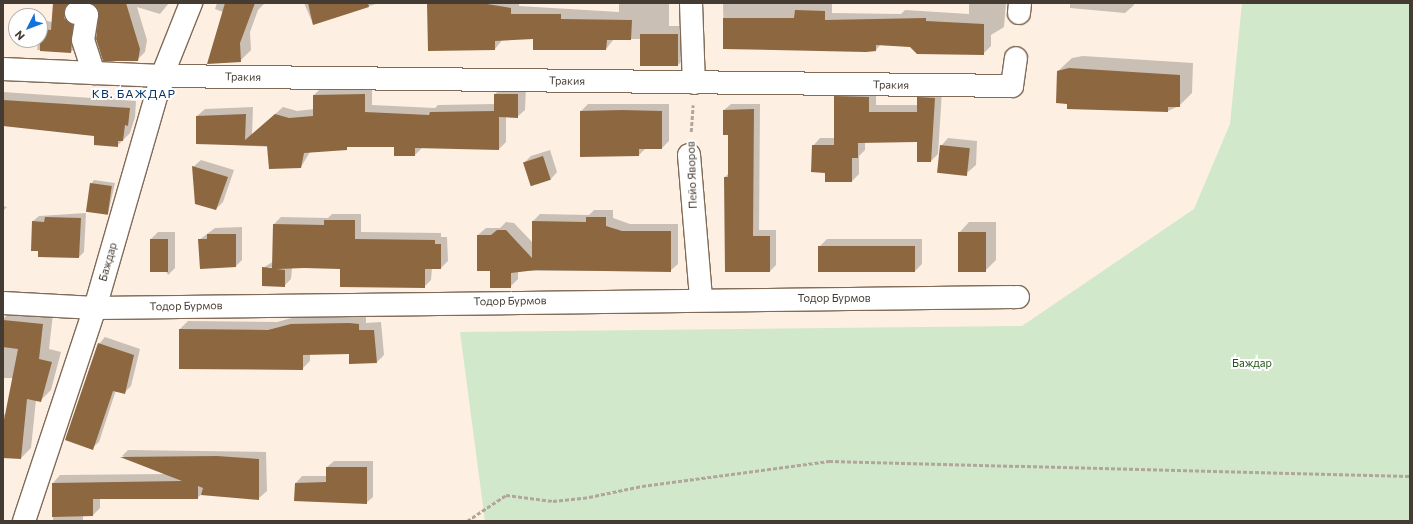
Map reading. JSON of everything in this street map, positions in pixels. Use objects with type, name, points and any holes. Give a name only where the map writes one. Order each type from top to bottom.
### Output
[{"type":"street","name":"Баждар","points":[[24,521],[95,308],[162,76],[191,3]]},
{"type":"street","points":[[691,3],[694,83]]},
{"type":"street","points":[[76,13],[87,16],[83,40],[94,73]]},
{"type":"street","name":"Тракия","points":[[3,69],[162,76],[1012,86],[1016,58]]},
{"type":"street","name":"Пейо Яворов","points":[[689,155],[701,298]]},
{"type":"street","name":"Тодор Бурмов","points":[[3,303],[95,308],[701,298],[1018,297]]},
{"type":"path","name":"Пейо Яворов","points":[[689,155],[694,83]]},
{"type":"path","points":[[467,521],[506,495],[553,501],[589,497],[642,486],[829,461],[1410,476]]},
{"type":"green space","name":"Баждар","points":[[1242,3],[1410,3],[1410,521],[485,521],[460,332],[1022,326],[1194,209],[1230,124]]},
{"type":"building","points":[[53,3],[69,3],[64,11],[64,18],[73,25],[71,53],[40,51],[40,48],[48,48],[48,30],[51,30]]},
{"type":"building","points":[[90,3],[126,3],[140,49],[138,61],[103,61],[96,39],[99,11]]},
{"type":"building","points":[[225,3],[255,3],[240,43],[241,62],[207,64]]},
{"type":"building","points":[[308,3],[368,3],[369,7],[313,25]]},
{"type":"building","points":[[427,3],[487,4],[511,8],[511,14],[561,14],[561,19],[632,20],[631,40],[607,40],[606,50],[533,50],[533,39],[495,41],[495,50],[428,51]]},
{"type":"building","points":[[795,10],[825,11],[825,20],[926,18],[926,21],[984,24],[984,55],[917,54],[910,47],[876,45],[876,51],[866,52],[723,49],[723,18],[794,18]]},
{"type":"building","points":[[640,34],[678,34],[678,66],[640,66]]},
{"type":"building","points":[[1069,68],[1180,75],[1180,107],[1168,107],[1168,112],[1067,109],[1067,104],[1056,103],[1057,71]]},
{"type":"building","points":[[365,94],[365,112],[429,115],[430,112],[494,111],[494,94],[518,94],[518,118],[499,117],[499,150],[415,148],[415,156],[394,156],[394,147],[347,147],[347,150],[304,153],[301,168],[269,169],[267,146],[196,144],[196,116],[246,114],[245,140],[275,114],[289,118],[313,116],[313,95]]},
{"type":"building","points":[[834,96],[869,97],[869,112],[917,112],[917,97],[935,98],[931,162],[917,162],[917,142],[858,143],[858,158],[852,158],[852,182],[825,182],[825,173],[811,172],[812,145],[834,145]]},
{"type":"building","points":[[3,100],[130,108],[128,126],[125,125],[123,141],[118,141],[118,147],[94,145],[94,136],[3,126]]},
{"type":"building","points":[[754,109],[753,236],[770,236],[770,272],[725,272],[724,177],[728,177],[728,135],[723,135],[723,110]]},
{"type":"building","points":[[580,111],[662,111],[662,149],[639,149],[639,156],[580,157]]},
{"type":"building","points":[[940,145],[970,148],[967,176],[937,173]]},
{"type":"building","points":[[543,156],[551,180],[531,186],[523,162]]},
{"type":"building","points":[[192,166],[228,177],[216,210],[195,204]]},
{"type":"building","points":[[90,183],[112,186],[108,215],[86,212]]},
{"type":"building","points":[[45,217],[81,218],[79,258],[38,257],[38,251],[31,251],[32,221],[44,222]]},
{"type":"building","points":[[586,217],[606,217],[606,226],[622,231],[671,231],[671,272],[536,270],[511,273],[511,288],[490,288],[490,271],[477,271],[477,235],[491,235],[497,230],[506,230],[532,258],[532,221],[586,222]]},
{"type":"building","points":[[324,220],[355,220],[355,239],[435,240],[435,244],[441,244],[441,269],[425,269],[425,288],[340,287],[340,269],[304,268],[277,269],[285,270],[285,287],[262,286],[262,267],[272,268],[273,224],[324,225]]},
{"type":"building","points":[[958,232],[986,232],[986,272],[958,272]]},
{"type":"building","points":[[207,234],[236,234],[236,267],[200,269],[198,239],[207,239]]},
{"type":"building","points":[[150,239],[168,239],[168,272],[150,272]]},
{"type":"building","points":[[818,246],[915,246],[915,272],[818,272]]},
{"type":"building","points":[[3,320],[43,324],[39,359],[52,362],[41,402],[27,399],[21,459],[3,458],[3,425],[18,349],[3,347]]},
{"type":"building","points":[[291,324],[359,324],[359,330],[374,330],[377,363],[349,364],[349,354],[303,355],[303,370],[179,369],[179,329],[268,330]]},
{"type":"building","points":[[98,343],[134,355],[125,394],[113,391],[93,450],[65,440]]},
{"type":"building","points":[[217,456],[259,459],[259,500],[201,495],[203,488],[198,486],[198,499],[93,499],[93,516],[52,517],[52,483],[182,481],[120,457]]},
{"type":"building","points":[[326,467],[367,467],[367,504],[294,501],[295,483],[326,482]]},
{"type":"district","name":"КВ. БАЖДАР","points":[[134,94]]}]
